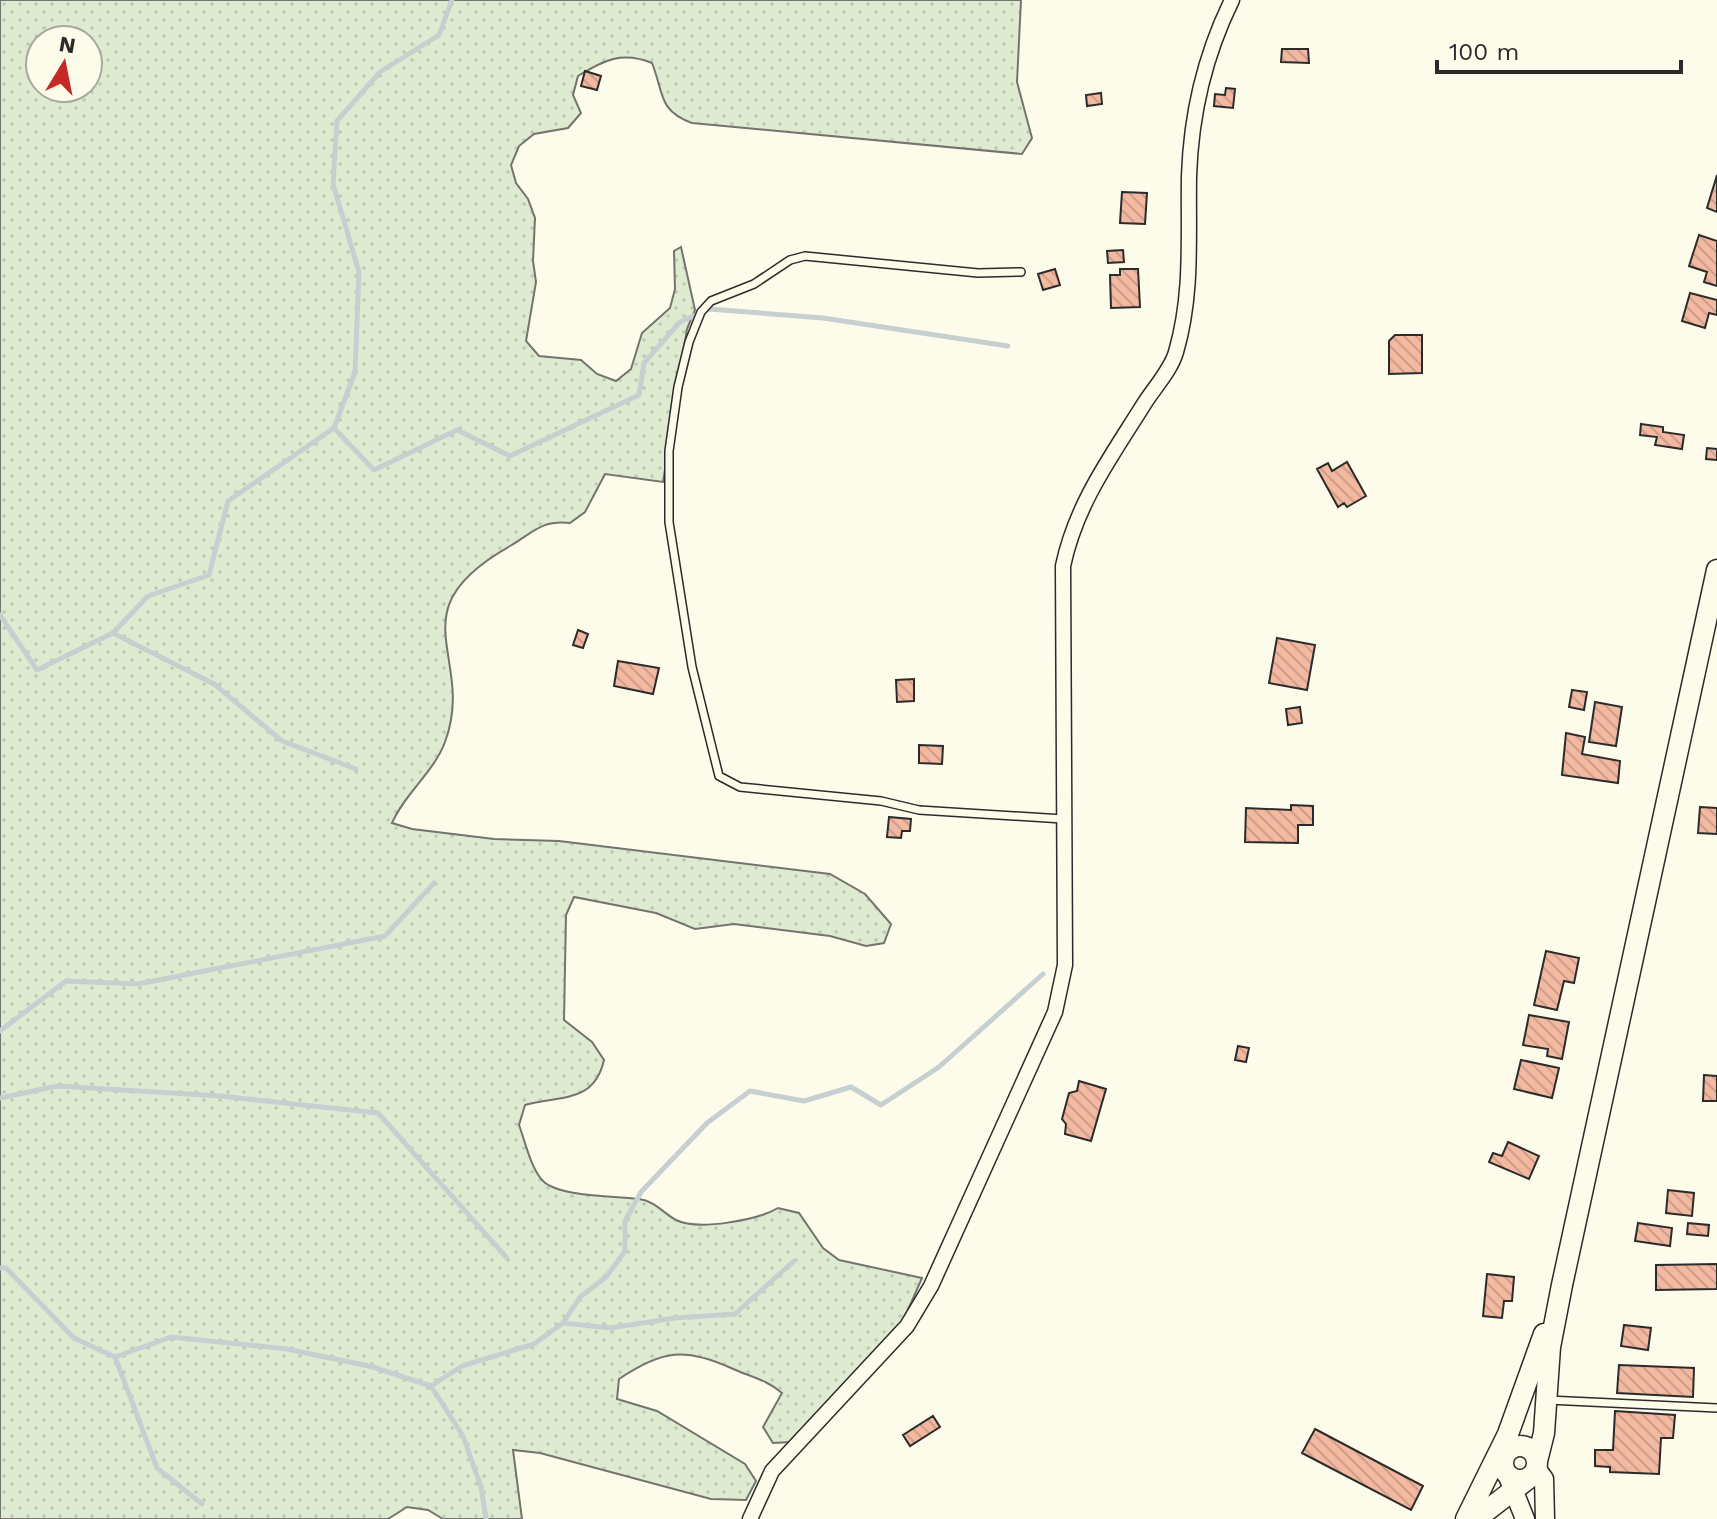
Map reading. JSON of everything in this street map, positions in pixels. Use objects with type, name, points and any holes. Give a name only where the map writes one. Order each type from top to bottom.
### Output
[{"type":"main road","points":[[1484,1512],[1544,1433],[1550,1347],[1562,1285],[1717,570]]},
{"type":"main road","points":[[1466,1519],[1518,1466],[1562,1285]]},
{"type":"street","points":[[750,1519],[772,1471],[907,1326],[931,1286],[1055,1012],[1065,965],[1063,566],[1070,532],[1085,497],[1175,356],[1185,311],[1191,237],[1189,175],[1198,103],[1213,39],[1232,0]]},
{"type":"street","points":[[1518,1466],[1524,1516]]},
{"type":"street","points":[[1518,1466],[1545,1519]]},
{"type":"street","points":[[1484,1512],[1509,1504],[1524,1516]]},
{"type":"lane","points":[[1021,272],[978,273],[805,256],[790,260],[754,284],[711,301],[701,312],[689,342],[678,387],[669,451],[669,522],[692,667],[713,765],[719,776],[740,787],[881,801],[919,810],[1063,819]]},
{"type":"lane","points":[[1546,1399],[1717,1408]]},
{"type":"green space","points":[[0,0],[1021,0],[1017,82],[1032,138],[1022,154],[692,123],[668,107],[652,63],[622,58],[605,62],[578,76],[573,95],[581,113],[568,128],[534,134],[519,146],[511,165],[516,183],[528,199],[535,218],[533,261],[536,282],[526,341],[539,356],[581,360],[597,374],[616,381],[631,369],[642,333],[670,308],[675,289],[674,251],[681,247],[695,310],[687,329],[663,482],[605,474],[585,512],[570,523],[552,523],[532,532],[475,570],[455,592],[446,614],[452,712],[445,742],[392,823],[412,829],[494,839],[559,841],[830,874],[865,894],[891,924],[884,943],[866,946],[830,936],[734,924],[695,929],[656,913],[574,897],[566,915],[564,1020],[592,1042],[604,1060],[599,1074],[584,1091],[525,1105],[519,1125],[539,1176],[551,1186],[588,1195],[645,1200],[686,1223],[713,1224],[743,1220],[778,1208],[799,1213],[823,1248],[839,1260],[922,1278],[904,1319],[875,1355],[791,1442],[773,1443],[763,1427],[782,1393],[764,1381],[715,1361],[687,1355],[661,1357],[619,1379],[617,1399],[657,1411],[745,1464],[756,1481],[746,1500],[711,1499],[540,1453],[513,1450],[522,1519],[443,1519],[428,1510],[407,1507],[388,1519],[0,1519]]},
{"type":"building","points":[[1282,49],[1308,49],[1309,63],[1281,62]]},
{"type":"building","points":[[585,71],[601,76],[597,90],[581,86]]},
{"type":"building","points":[[1226,88],[1235,89],[1233,108],[1214,106],[1215,94],[1225,95]]},
{"type":"building","points":[[1101,93],[1102,104],[1087,106],[1086,95]]},
{"type":"building","points":[[1717,175],[1717,212],[1707,208]]},
{"type":"building","points":[[1122,192],[1147,193],[1145,224],[1120,223]]},
{"type":"building","points":[[1699,235],[1717,241],[1717,286],[1704,282],[1707,272],[1689,266]]},
{"type":"building","points":[[1123,250],[1124,262],[1108,263],[1107,251]]},
{"type":"building","points":[[1055,269],[1060,285],[1043,290],[1038,274]]},
{"type":"building","points":[[1120,269],[1138,269],[1140,307],[1111,308],[1110,275],[1120,275]]},
{"type":"building","points":[[1690,293],[1717,300],[1717,315],[1709,313],[1705,328],[1682,321]]},
{"type":"building","points":[[1395,335],[1422,335],[1422,373],[1389,374],[1389,341]]},
{"type":"building","points":[[1641,424],[1663,427],[1663,432],[1684,435],[1682,449],[1655,445],[1657,437],[1640,435]]},
{"type":"building","points":[[1707,448],[1717,449],[1717,460],[1706,459]]},
{"type":"building","points":[[1347,462],[1366,496],[1347,507],[1344,503],[1338,507],[1317,469],[1328,463],[1332,471]]},
{"type":"building","points":[[578,630],[588,634],[583,648],[573,645]]},
{"type":"building","points":[[1277,638],[1315,645],[1307,690],[1269,683]]},
{"type":"building","points":[[618,661],[659,668],[653,694],[614,686]]},
{"type":"building","points":[[914,679],[914,701],[897,702],[896,680]]},
{"type":"building","points":[[1572,690],[1587,692],[1584,710],[1569,707]]},
{"type":"building","points":[[1595,702],[1622,707],[1616,746],[1589,742]]},
{"type":"building","points":[[1300,707],[1302,723],[1288,725],[1286,709]]},
{"type":"building","points":[[1566,733],[1585,737],[1582,754],[1620,761],[1618,783],[1562,775]]},
{"type":"building","points":[[919,745],[943,746],[942,764],[919,763]]},
{"type":"building","points":[[1291,805],[1313,806],[1313,825],[1298,825],[1298,843],[1245,842],[1246,808],[1291,810]]},
{"type":"building","points":[[1700,807],[1717,808],[1717,834],[1698,833]]},
{"type":"building","points":[[889,817],[911,819],[910,831],[902,831],[901,838],[887,837]]},
{"type":"building","points":[[1546,951],[1579,958],[1574,983],[1564,981],[1557,1010],[1534,1005]]},
{"type":"building","points":[[1529,1015],[1569,1022],[1562,1059],[1547,1056],[1548,1049],[1523,1045]]},
{"type":"building","points":[[1238,1046],[1249,1048],[1246,1062],[1235,1060]]},
{"type":"building","points":[[1521,1060],[1559,1068],[1552,1098],[1514,1089]]},
{"type":"building","points":[[1704,1075],[1717,1076],[1717,1101],[1703,1101]]},
{"type":"building","points":[[1079,1081],[1106,1089],[1091,1141],[1065,1134],[1066,1124],[1062,1119],[1069,1093],[1077,1091]]},
{"type":"building","points":[[1508,1142],[1539,1156],[1529,1179],[1489,1162],[1493,1153],[1502,1156]]},
{"type":"building","points":[[1668,1190],[1694,1193],[1692,1216],[1666,1213]]},
{"type":"building","points":[[1638,1223],[1672,1228],[1670,1246],[1635,1241]]},
{"type":"building","points":[[1688,1223],[1709,1225],[1708,1236],[1687,1234]]},
{"type":"building","points":[[1717,1264],[1717,1289],[1656,1290],[1656,1265]]},
{"type":"building","points":[[1487,1274],[1514,1277],[1512,1301],[1504,1301],[1502,1318],[1483,1316]]},
{"type":"building","points":[[1624,1325],[1651,1328],[1648,1350],[1621,1346]]},
{"type":"building","points":[[1619,1365],[1694,1368],[1693,1397],[1617,1393]]},
{"type":"building","points":[[1615,1411],[1675,1415],[1673,1438],[1661,1438],[1659,1474],[1610,1472],[1610,1467],[1595,1466],[1595,1450],[1613,1450]]},
{"type":"building","points":[[933,1416],[940,1427],[910,1446],[903,1435]]},
{"type":"building","points":[[1315,1429],[1423,1486],[1411,1510],[1302,1453]]},
{"type":"waterway","points":[[0,615],[37,670],[113,633],[148,596],[209,575],[228,501],[334,428],[355,372],[359,272],[333,184],[337,121],[380,72],[439,35],[452,0]]},
{"type":"waterway","points":[[334,428],[374,470],[457,430],[510,456],[639,395],[644,363],[680,322],[709,309],[823,318],[1008,346]]},
{"type":"waterway","points":[[113,633],[214,684],[282,741],[356,769]]},
{"type":"waterway","points":[[0,1031],[66,981],[138,984],[385,936],[434,883]]},
{"type":"waterway","points":[[431,1386],[462,1366],[534,1344],[563,1323],[580,1297],[606,1277],[625,1251],[625,1221],[641,1192],[707,1123],[750,1091],[804,1101],[851,1087],[881,1105],[939,1067],[1043,974]]},
{"type":"waterway","points":[[0,1098],[57,1086],[220,1096],[378,1113],[506,1257]]},
{"type":"waterway","points":[[563,1323],[610,1328],[675,1318],[735,1314],[794,1261]]},
{"type":"waterway","points":[[0,1268],[6,1268],[74,1338],[115,1357],[171,1337],[287,1349],[373,1367],[431,1386],[463,1436],[481,1487],[486,1519]]},
{"type":"waterway","points":[[115,1357],[157,1468],[202,1504]]}]
